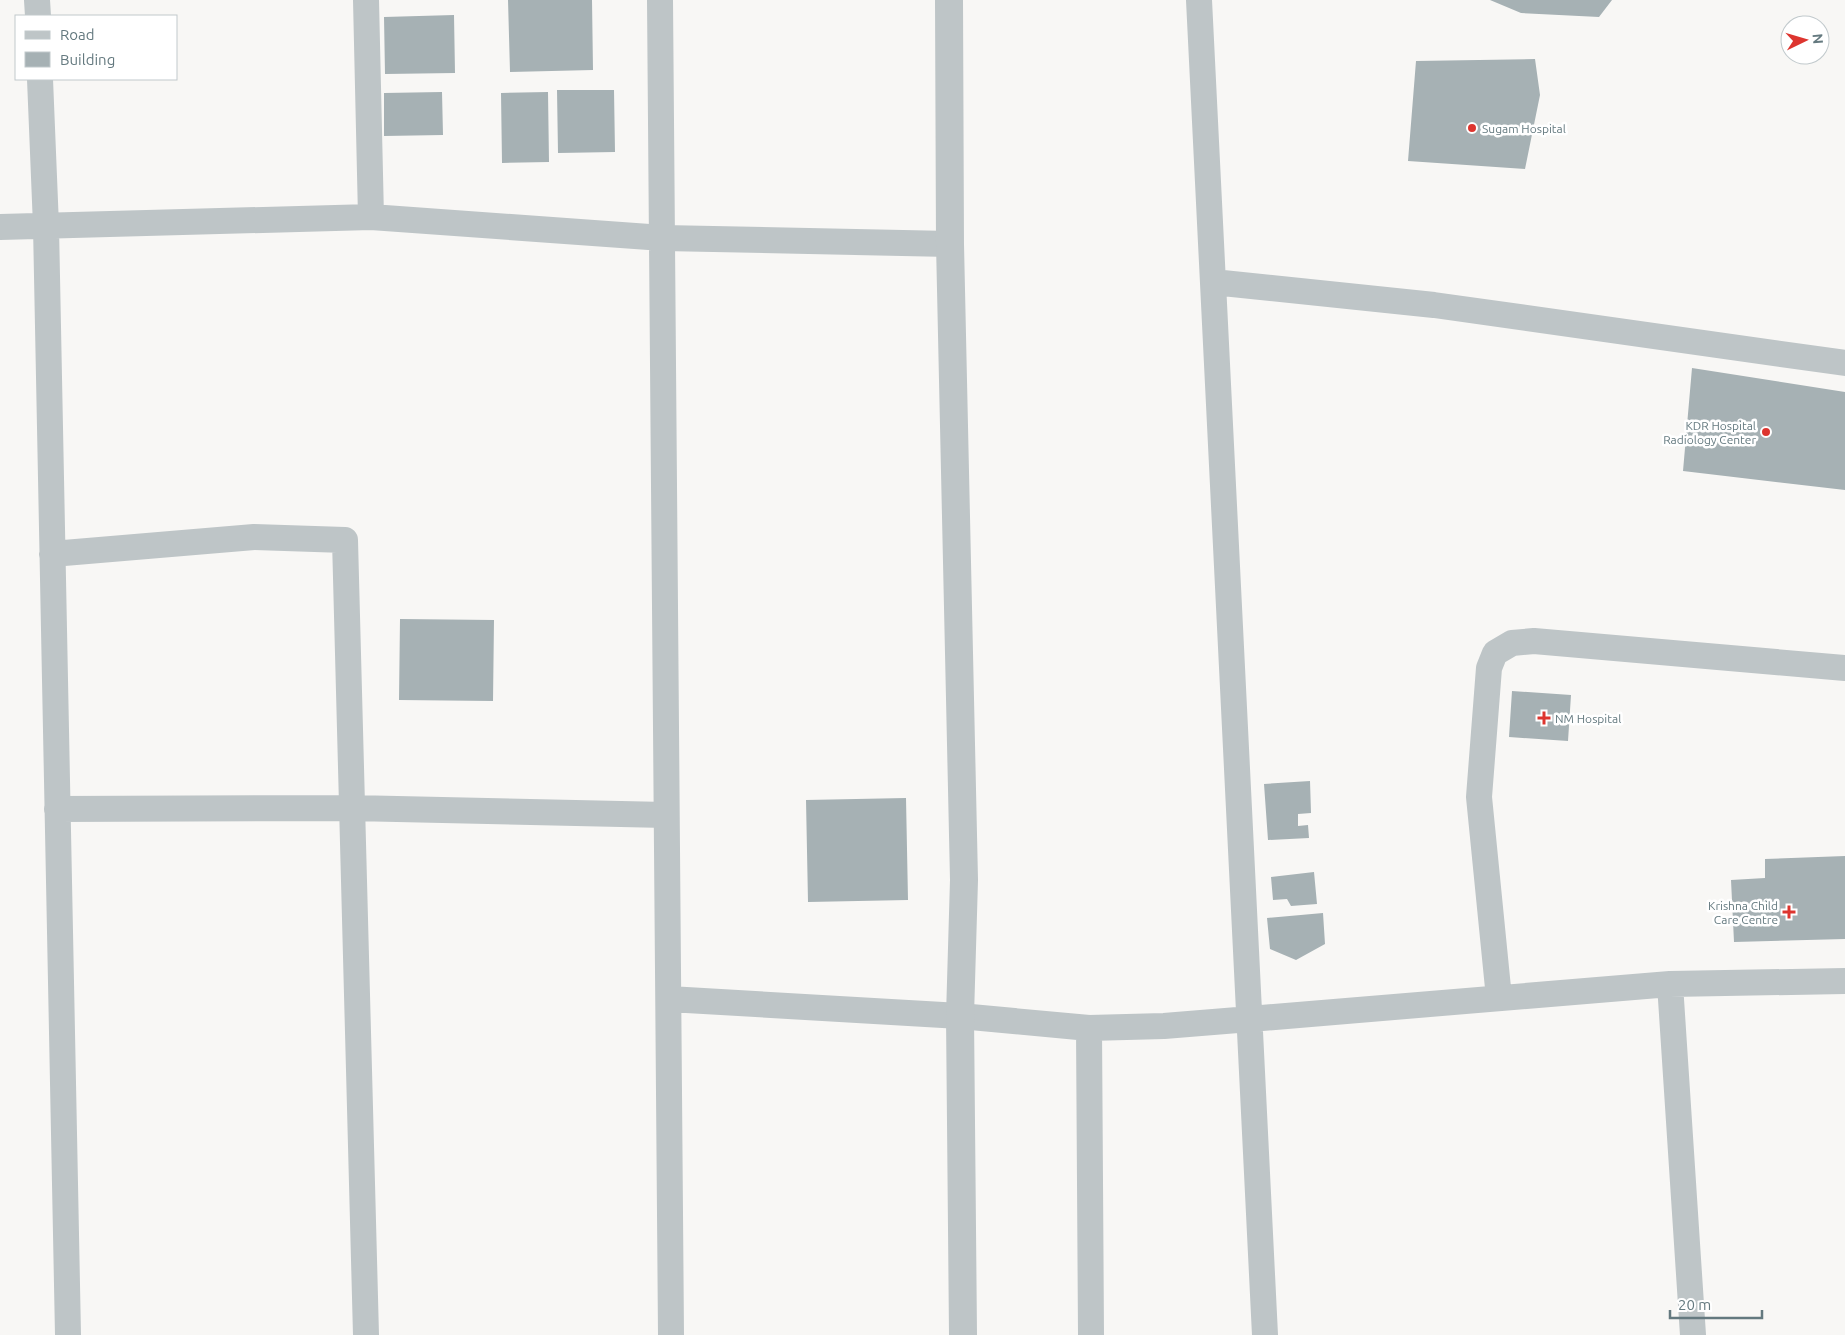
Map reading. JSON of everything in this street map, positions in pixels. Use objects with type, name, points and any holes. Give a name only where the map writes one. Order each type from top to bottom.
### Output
[{"type":"street","points":[[37,0],[38,15]]},
{"type":"street","points":[[366,0],[371,217]]},
{"type":"street","points":[[660,0],[671,1335]]},
{"type":"street","points":[[949,0],[950,244],[964,880],[960,1016],[964,1335]]},
{"type":"street","points":[[1199,0],[1265,1335]]},
{"type":"street","points":[[40,80],[46,226],[68,1335]]},
{"type":"street","points":[[0,227],[371,217],[663,238],[950,244]]},
{"type":"street","points":[[1213,282],[1434,305],[1845,363]]},
{"type":"street","points":[[52,554],[254,536],[345,540],[366,1335]]},
{"type":"street","points":[[1499,998],[1479,798],[1488,668],[1495,653],[1512,643],[1534,641],[1845,668]]},
{"type":"street","points":[[57,809],[352,808],[666,815]]},
{"type":"street","points":[[669,999],[960,1016],[1089,1028],[1164,1026],[1670,984],[1845,981]]},
{"type":"street","points":[[1670,984],[1692,1335]]},
{"type":"street","points":[[1089,1028],[1091,1335]]},
{"type":"building","points":[[508,0],[592,0],[593,70],[510,72]]},
{"type":"building","points":[[1490,0],[1612,0],[1599,17],[1521,13]]},
{"type":"building","points":[[454,15],[455,73],[385,74],[384,17]]},
{"type":"building","name":"Sugam Hospital","points":[[1535,59],[1540,95],[1525,169],[1408,161],[1416,61]]},
{"type":"building","points":[[557,90],[614,90],[615,152],[558,153]]},
{"type":"building","points":[[442,92],[443,135],[384,136],[384,93]]},
{"type":"building","points":[[548,92],[549,162],[502,163],[501,93]]},
{"type":"building","name":"KDR Hospital Radiology Center","points":[[1692,368],[1845,392],[1845,490],[1683,471]]},
{"type":"building","points":[[400,619],[494,620],[493,701],[399,700]]},
{"type":"building","points":[[1512,691],[1571,695],[1568,741],[1509,737]]},
{"type":"building","points":[[1310,781],[1311,813],[1298,814],[1298,826],[1308,825],[1309,838],[1268,840],[1264,784]]},
{"type":"building","points":[[906,798],[908,900],[808,902],[806,800]]},
{"type":"building","points":[[1845,856],[1845,939],[1734,942],[1731,880],[1765,878],[1765,859]]},
{"type":"building","points":[[1314,872],[1317,904],[1291,906],[1287,899],[1273,900],[1271,877]]},
{"type":"building","points":[[1323,913],[1325,944],[1296,960],[1270,949],[1267,918]]},
{"type":"place","name":"Sugam Hospital","points":[[1472,128]]},
{"type":"place","name":"KDR Hospital Radiology Center","points":[[1766,432]]},
{"type":"place","name":"NM Hospital","points":[[1544,718]]},
{"type":"place","name":"Krishna Child Care Centre","points":[[1789,912]]}]
